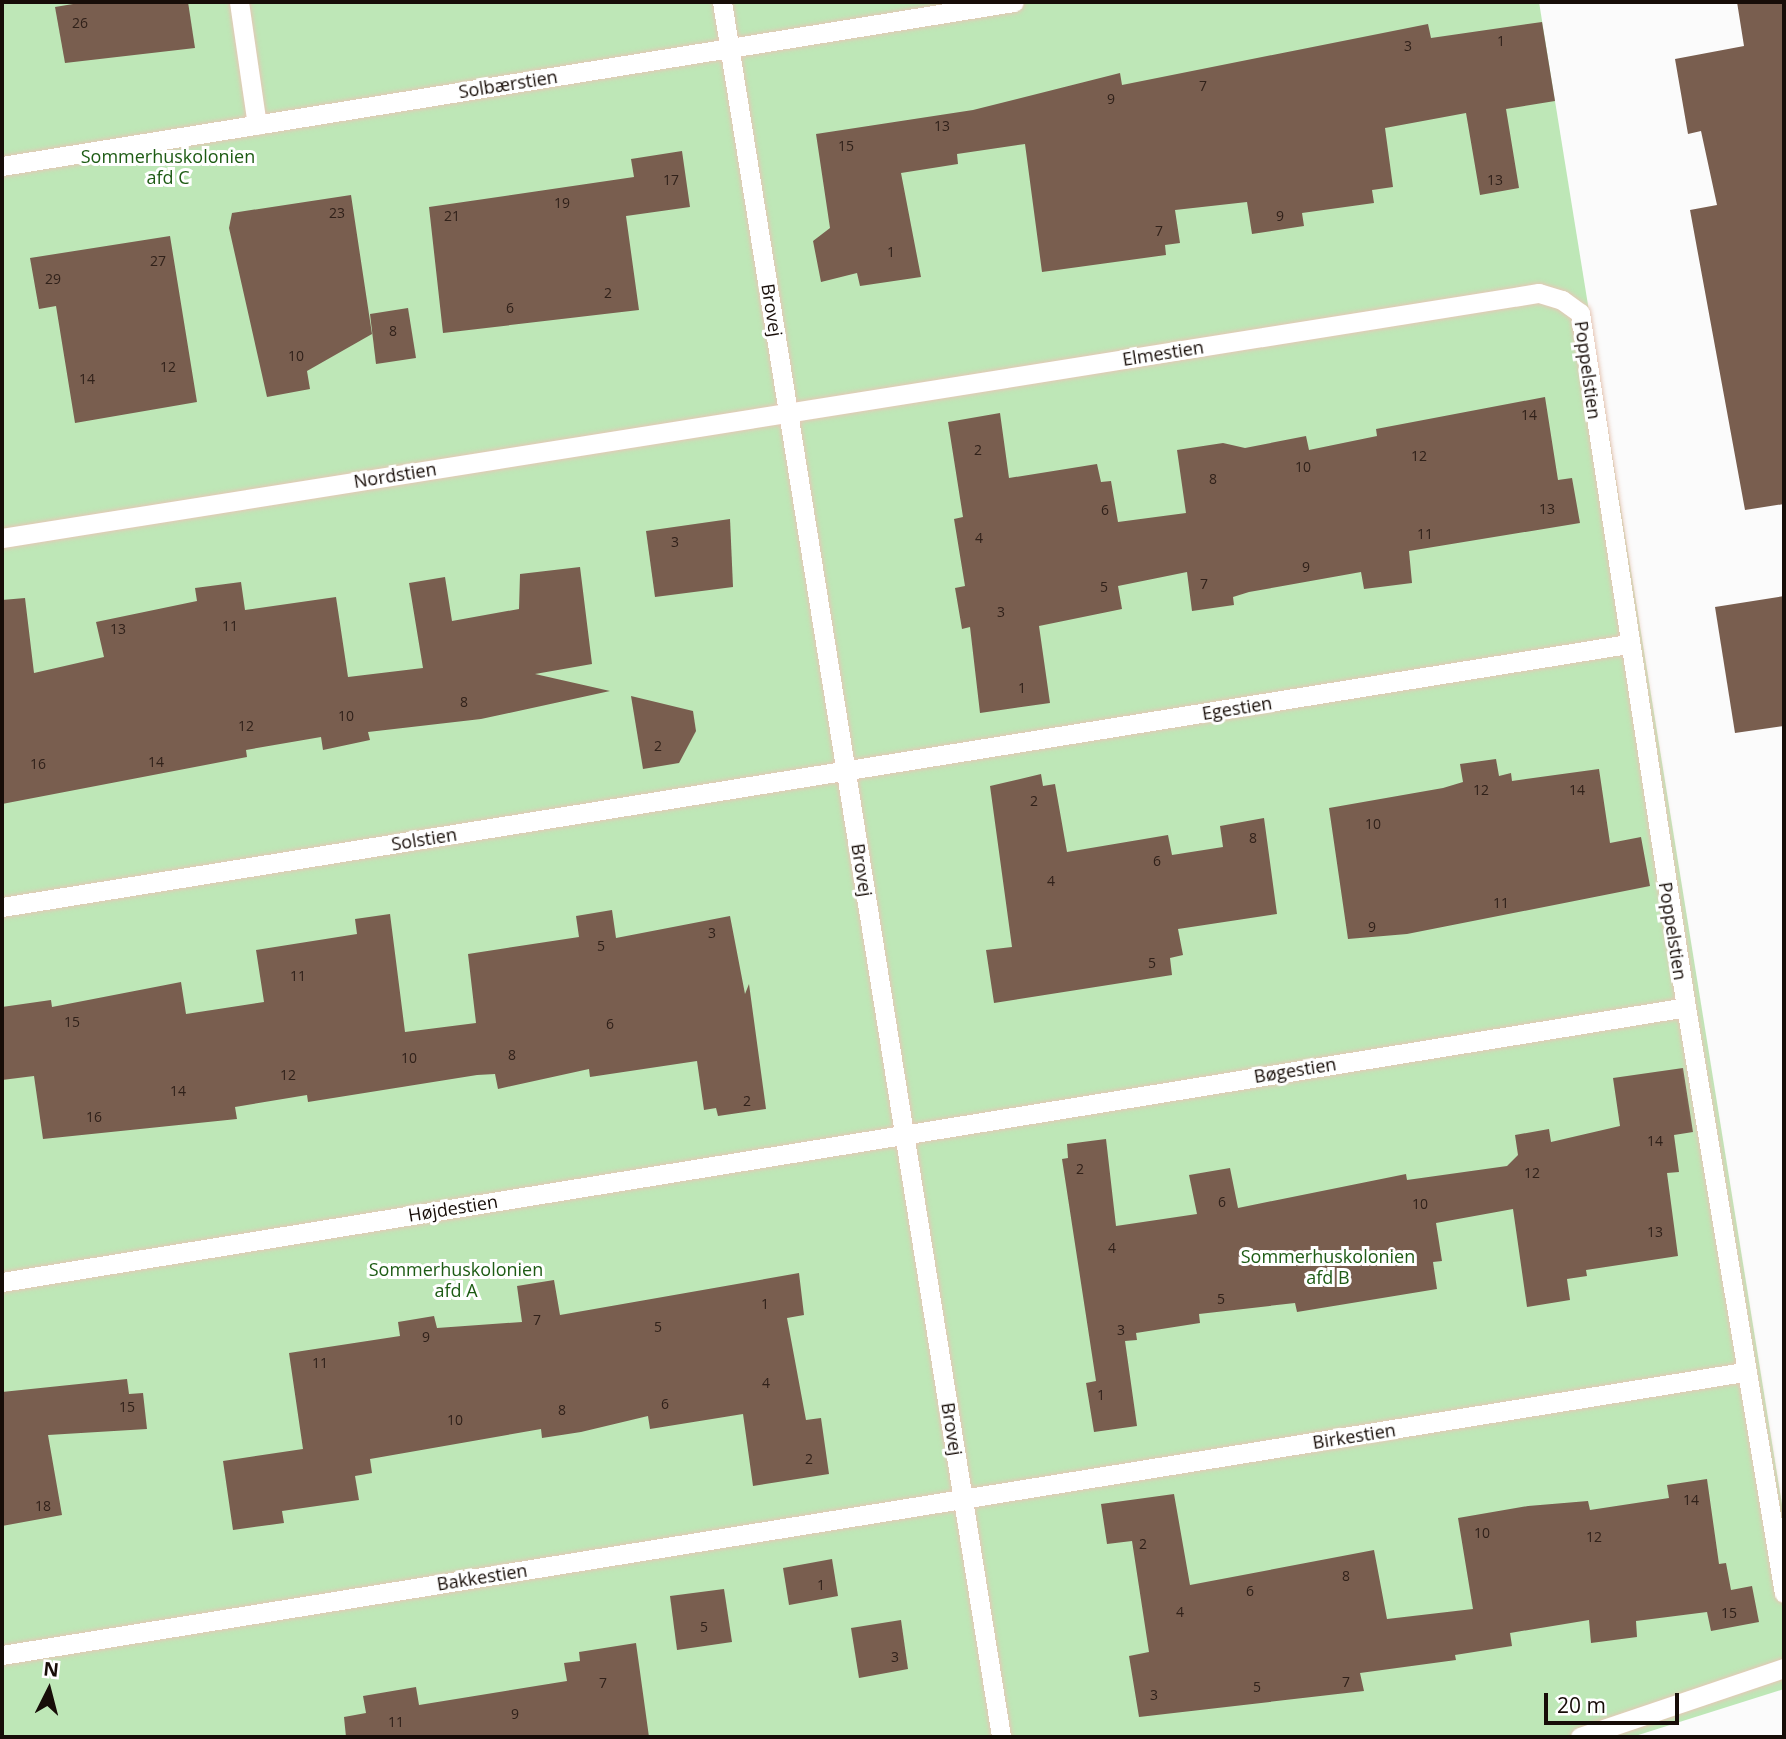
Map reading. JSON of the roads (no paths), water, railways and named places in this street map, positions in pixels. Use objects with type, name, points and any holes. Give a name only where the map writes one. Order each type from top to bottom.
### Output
[{"type":"lane","points":[[239,2],[257,125]]},
{"type":"lane","name":"Brovej","points":[[722,2],[1001,1737]]},
{"type":"lane","name":"Solbærstien","points":[[2,166],[1014,2]]},
{"type":"lane","name":"Elmestien","points":[[788,412],[1539,293]]},
{"type":"lane","name":"Poppelstien","points":[[1539,293],[1580,313],[1628,645],[1744,1372],[1784,1593]]},
{"type":"lane","name":"Nordstien","points":[[2,538],[788,412]]},
{"type":"lane","name":"Egestien","points":[[846,771],[1628,645]]},
{"type":"lane","name":"Solstien","points":[[2,907],[846,771]]},
{"type":"lane","name":"Bøgestien","points":[[904,1133],[1686,1007]]},
{"type":"lane","name":"Højdestien","points":[[2,1282],[904,1133]]},
{"type":"lane","name":"Birkestien","points":[[963,1499],[1744,1372]]},
{"type":"lane","name":"Bakkestien","points":[[2,1655],[963,1499]]},
{"type":"lane","points":[[1580,1737],[1784,1668]]},
{"type":"park label","name":"Sommerhuskolonien afd C","points":[[168,167]]},
{"type":"park label","name":"Sommerhuskolonien afd B","points":[[1328,1267]]},
{"type":"park label","name":"Sommerhuskolonien afd A","points":[[456,1280]]}]
